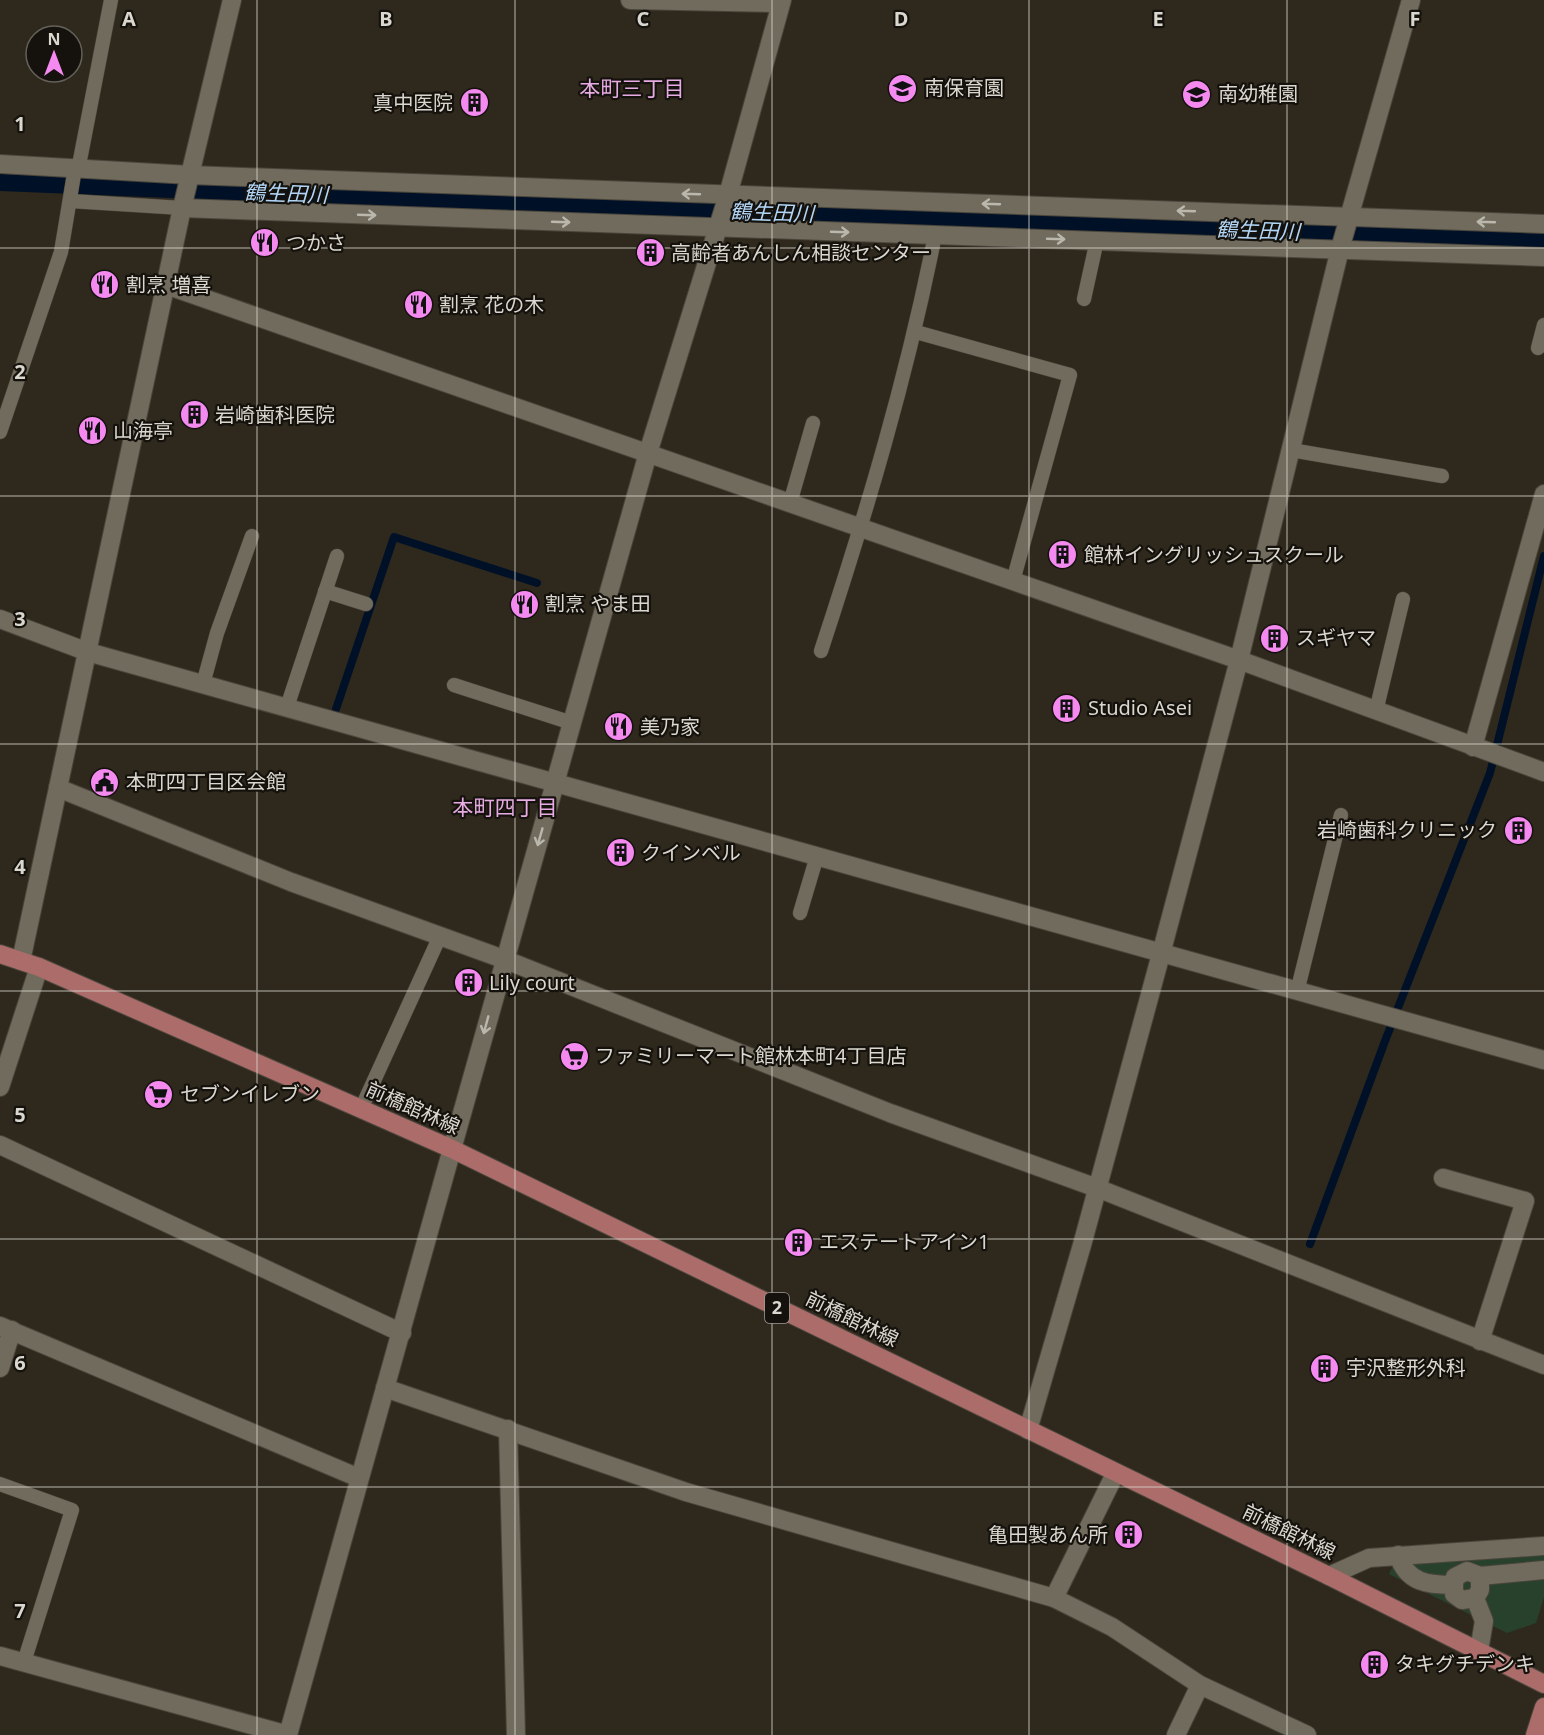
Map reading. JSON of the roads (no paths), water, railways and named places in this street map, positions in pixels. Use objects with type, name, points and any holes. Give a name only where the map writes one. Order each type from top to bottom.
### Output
[{"type":"main road","name":"前橋館林線","points":[[0,954],[39,967],[452,1149],[1115,1474],[1329,1576],[1544,1684]]},
{"type":"main road","points":[[1535,1735],[1544,1707]]},
{"type":"street","points":[[21,961],[183,205],[232,0]]},
{"type":"street","points":[[0,1656],[288,1735],[648,453],[727,198],[781,2],[630,0]]},
{"type":"street","points":[[1028,1430],[1161,954],[1239,660],[1341,247],[1411,0]]},
{"type":"street","points":[[0,164],[75,172],[727,198],[1544,224]]},
{"type":"street","points":[[183,205],[935,235],[1341,247],[1544,257]]},
{"type":"street","points":[[166,285],[1239,660],[1544,772]]},
{"type":"street","points":[[1473,747],[1544,494]]},
{"type":"street","points":[[0,618],[88,652],[556,781],[1161,954],[1544,1060]]},
{"type":"street","points":[[58,788],[291,882],[506,960],[890,1113],[1097,1188],[1544,1365]]},
{"type":"street","points":[[0,1087],[39,967]]},
{"type":"street","points":[[0,1144],[402,1333]]},
{"type":"street","points":[[1443,1178],[1525,1201],[1480,1341]]},
{"type":"street","points":[[0,1368],[6,1328],[359,1478]]},
{"type":"street","points":[[385,1388],[686,1492],[1054,1598],[1112,1627],[1200,1685],[1307,1735]]},
{"type":"street","points":[[508,1429],[516,1735]]},
{"type":"street","points":[[1054,1598],[1115,1474]]},
{"type":"street","points":[[1329,1576],[1369,1558],[1544,1546]]},
{"type":"street","points":[[1398,1555],[1406,1572],[1425,1585],[1454,1585]]},
{"type":"street","points":[[1480,1576],[1480,1590],[1474,1598],[1462,1600],[1454,1594],[1455,1577],[1467,1571],[1480,1576],[1544,1570]]},
{"type":"street","points":[[1474,1598],[1484,1621],[1479,1651]]},
{"type":"street","points":[[1176,1735],[1200,1685]]},
{"type":"lane","points":[[0,432],[61,252],[75,172],[111,0]]},
{"type":"lane","points":[[70,199],[183,205]]},
{"type":"lane","points":[[821,651],[861,527],[916,332],[935,235]]},
{"type":"lane","points":[[1084,298],[1097,240]]},
{"type":"lane","points":[[1538,348],[1544,325]]},
{"type":"lane","points":[[916,332],[1070,375],[1013,581]]},
{"type":"lane","points":[[790,503],[813,423]]},
{"type":"lane","points":[[1291,450],[1442,476]]},
{"type":"lane","points":[[203,684],[217,633],[252,536]]},
{"type":"lane","points":[[287,707],[337,555]]},
{"type":"lane","points":[[325,591],[366,604]]},
{"type":"lane","points":[[1376,711],[1403,598]]},
{"type":"lane","points":[[454,685],[572,723]]},
{"type":"lane","points":[[1297,992],[1341,814]]},
{"type":"lane","points":[[800,913],[817,856]]},
{"type":"lane","points":[[361,1109],[440,936]]},
{"type":"lane","points":[[0,1485],[72,1510],[24,1662]]},
{"type":"water","name":"鶴生田川","points":[[0,174],[1544,232],[1544,250],[0,191]]},
{"type":"waterway","points":[[336,709],[394,537],[537,583]]},
{"type":"waterway","points":[[1310,1244],[1385,1041],[1490,773],[1544,556]]},
{"type":"place","name":"南保育園","points":[[903,88]]},
{"type":"place","name":"南幼稚園","points":[[1197,94]]},
{"type":"place","name":"真中医院","points":[[474,103]]},
{"type":"place","name":"つかさ","points":[[265,243]]},
{"type":"place","name":"高齢者あんしん相談センター","points":[[650,253]]},
{"type":"place","name":"割烹 増喜","points":[[105,285]]},
{"type":"place","name":"割烹 花の木","points":[[418,305]]},
{"type":"place","name":"岩崎歯科医院","points":[[194,415]]},
{"type":"place","name":"山海亭","points":[[92,431]]},
{"type":"place","name":"館林イングリッシュスクール","points":[[1063,555]]},
{"type":"place","name":"割烹 やま田","points":[[524,604]]},
{"type":"place","name":"スギヤマ","points":[[1275,638]]},
{"type":"place","name":"Studio Asei","points":[[1067,708]]},
{"type":"place","name":"美乃家","points":[[619,727]]},
{"type":"place","name":"本町四丁目区会館","points":[[105,782]]},
{"type":"place","name":"岩崎歯科クリニック","points":[[1518,830]]},
{"type":"place","name":"クインベル","points":[[620,853]]},
{"type":"place","name":"Lily court","points":[[468,983]]},
{"type":"place","name":"ファミリーマート館林本町4丁目店","points":[[574,1056]]},
{"type":"place","name":"セブンイレブン","points":[[159,1094]]},
{"type":"place","name":"エステートアイン1","points":[[798,1242]]},
{"type":"place","name":"宇沢整形外科","points":[[1325,1368]]},
{"type":"place","name":"亀田製あん所","points":[[1129,1535]]},
{"type":"place","name":"タキグチデンキ","points":[[1374,1664]]},
{"type":"district","name":"本町三丁目","points":[[632,89]]},
{"type":"district","name":"本町四丁目","points":[[505,808]]}]
